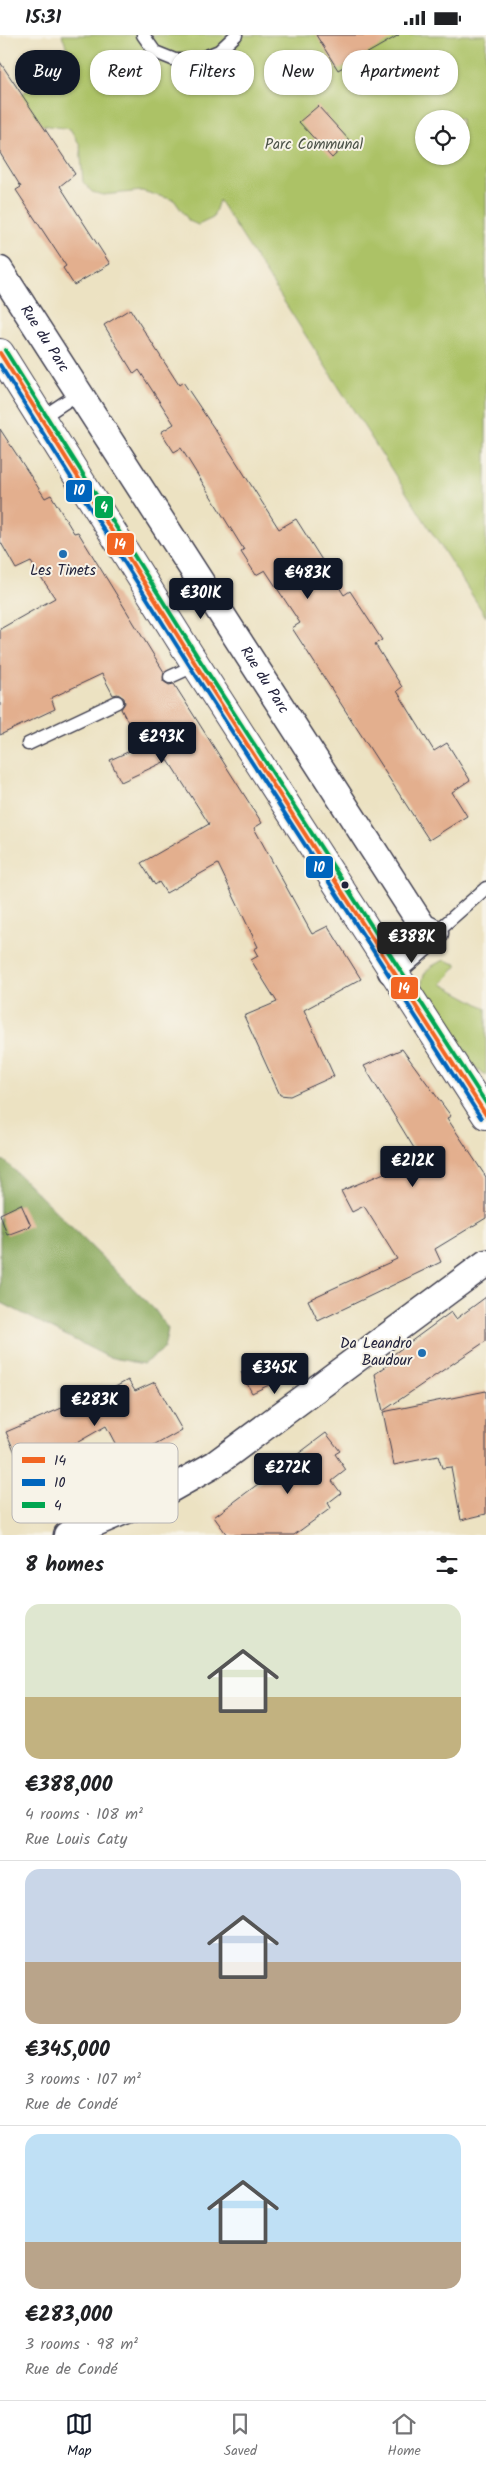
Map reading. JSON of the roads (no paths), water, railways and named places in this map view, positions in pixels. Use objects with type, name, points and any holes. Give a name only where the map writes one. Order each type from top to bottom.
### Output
[{"type":"street","name":"Rue du Parc","points":[[0,270],[423,927],[435,933]]},
{"type":"street","points":[[0,353],[391,971],[486,1115]]},
{"type":"street","points":[[391,971],[435,933]]},
{"type":"street","points":[[178,1485],[215,1464],[486,1263]]},
{"type":"street","points":[[67,1535],[96,1523]]},
{"type":"lane","points":[[143,35],[155,52],[175,59],[190,60],[197,60],[219,51],[236,35]]},
{"type":"lane","points":[[41,418],[79,393]]},
{"type":"lane","points":[[170,677],[196,665]]},
{"type":"lane","points":[[28,744],[117,702]]},
{"type":"lane","points":[[435,933],[486,888]]},
{"type":"place","name":"Les Tinets","points":[[63,554]]},
{"type":"place","name":"Da Leandro Baudour","points":[[422,1353]]},
{"type":"park label","name":"Parc Communal","points":[[314,145]]}]
